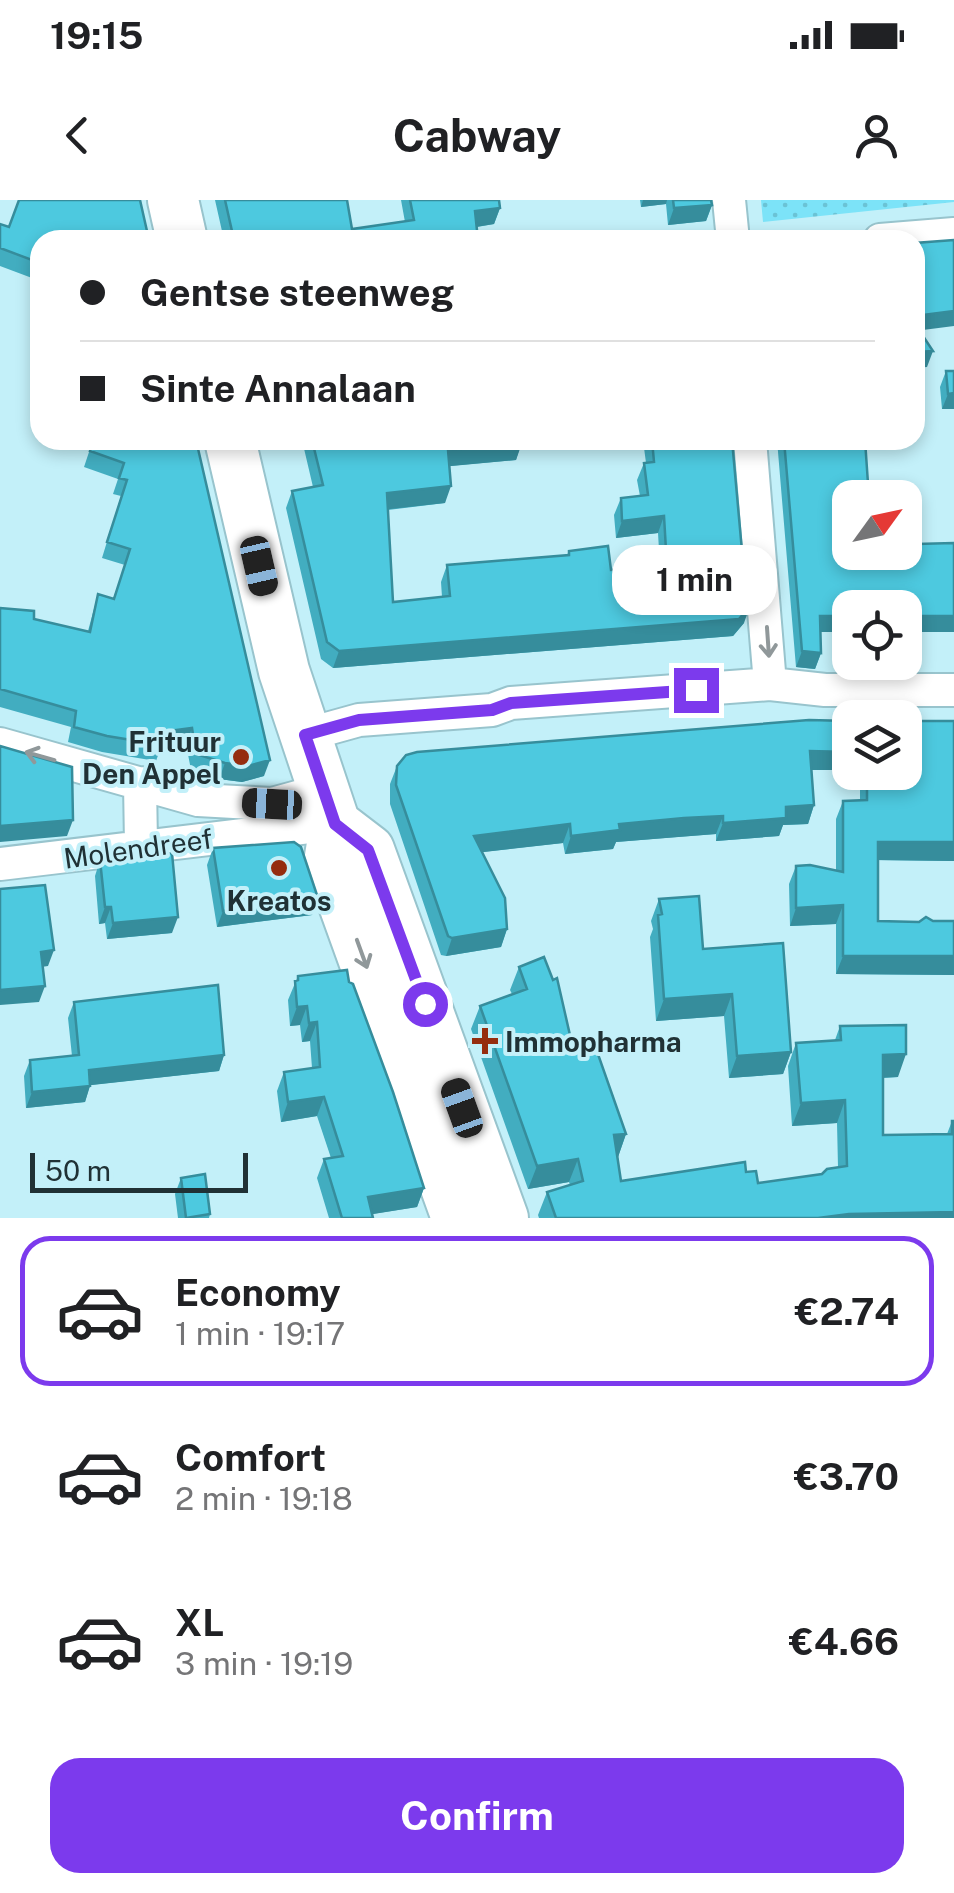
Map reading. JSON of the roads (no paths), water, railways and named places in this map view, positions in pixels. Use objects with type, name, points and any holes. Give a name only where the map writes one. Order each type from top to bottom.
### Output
[{"type":"main road","points":[[173,200],[180,230]]},
{"type":"main road","points":[[232,450],[280,657],[329,807],[329,863],[457,1218]]},
{"type":"main road","points":[[329,807],[368,850],[502,1218]]},
{"type":"street","points":[[730,200],[732,230]]},
{"type":"street","points":[[925,236],[954,234]]},
{"type":"street","points":[[751,450],[770,684]]},
{"type":"street","points":[[305,735],[359,720],[492,710],[511,703],[770,684],[825,690],[954,690]]},
{"type":"street","points":[[0,744],[198,800],[329,807]]},
{"type":"street","points":[[140,783],[142,845]]},
{"type":"street","name":"Molendreef","points":[[0,864],[73,858],[329,807]]},
{"type":"place","name":"Frituur Den Appel","points":[[241,757]]},
{"type":"place","name":"Kreatos","points":[[279,868]]},
{"type":"place","name":"Immopharma","points":[[485,1041]]}]
